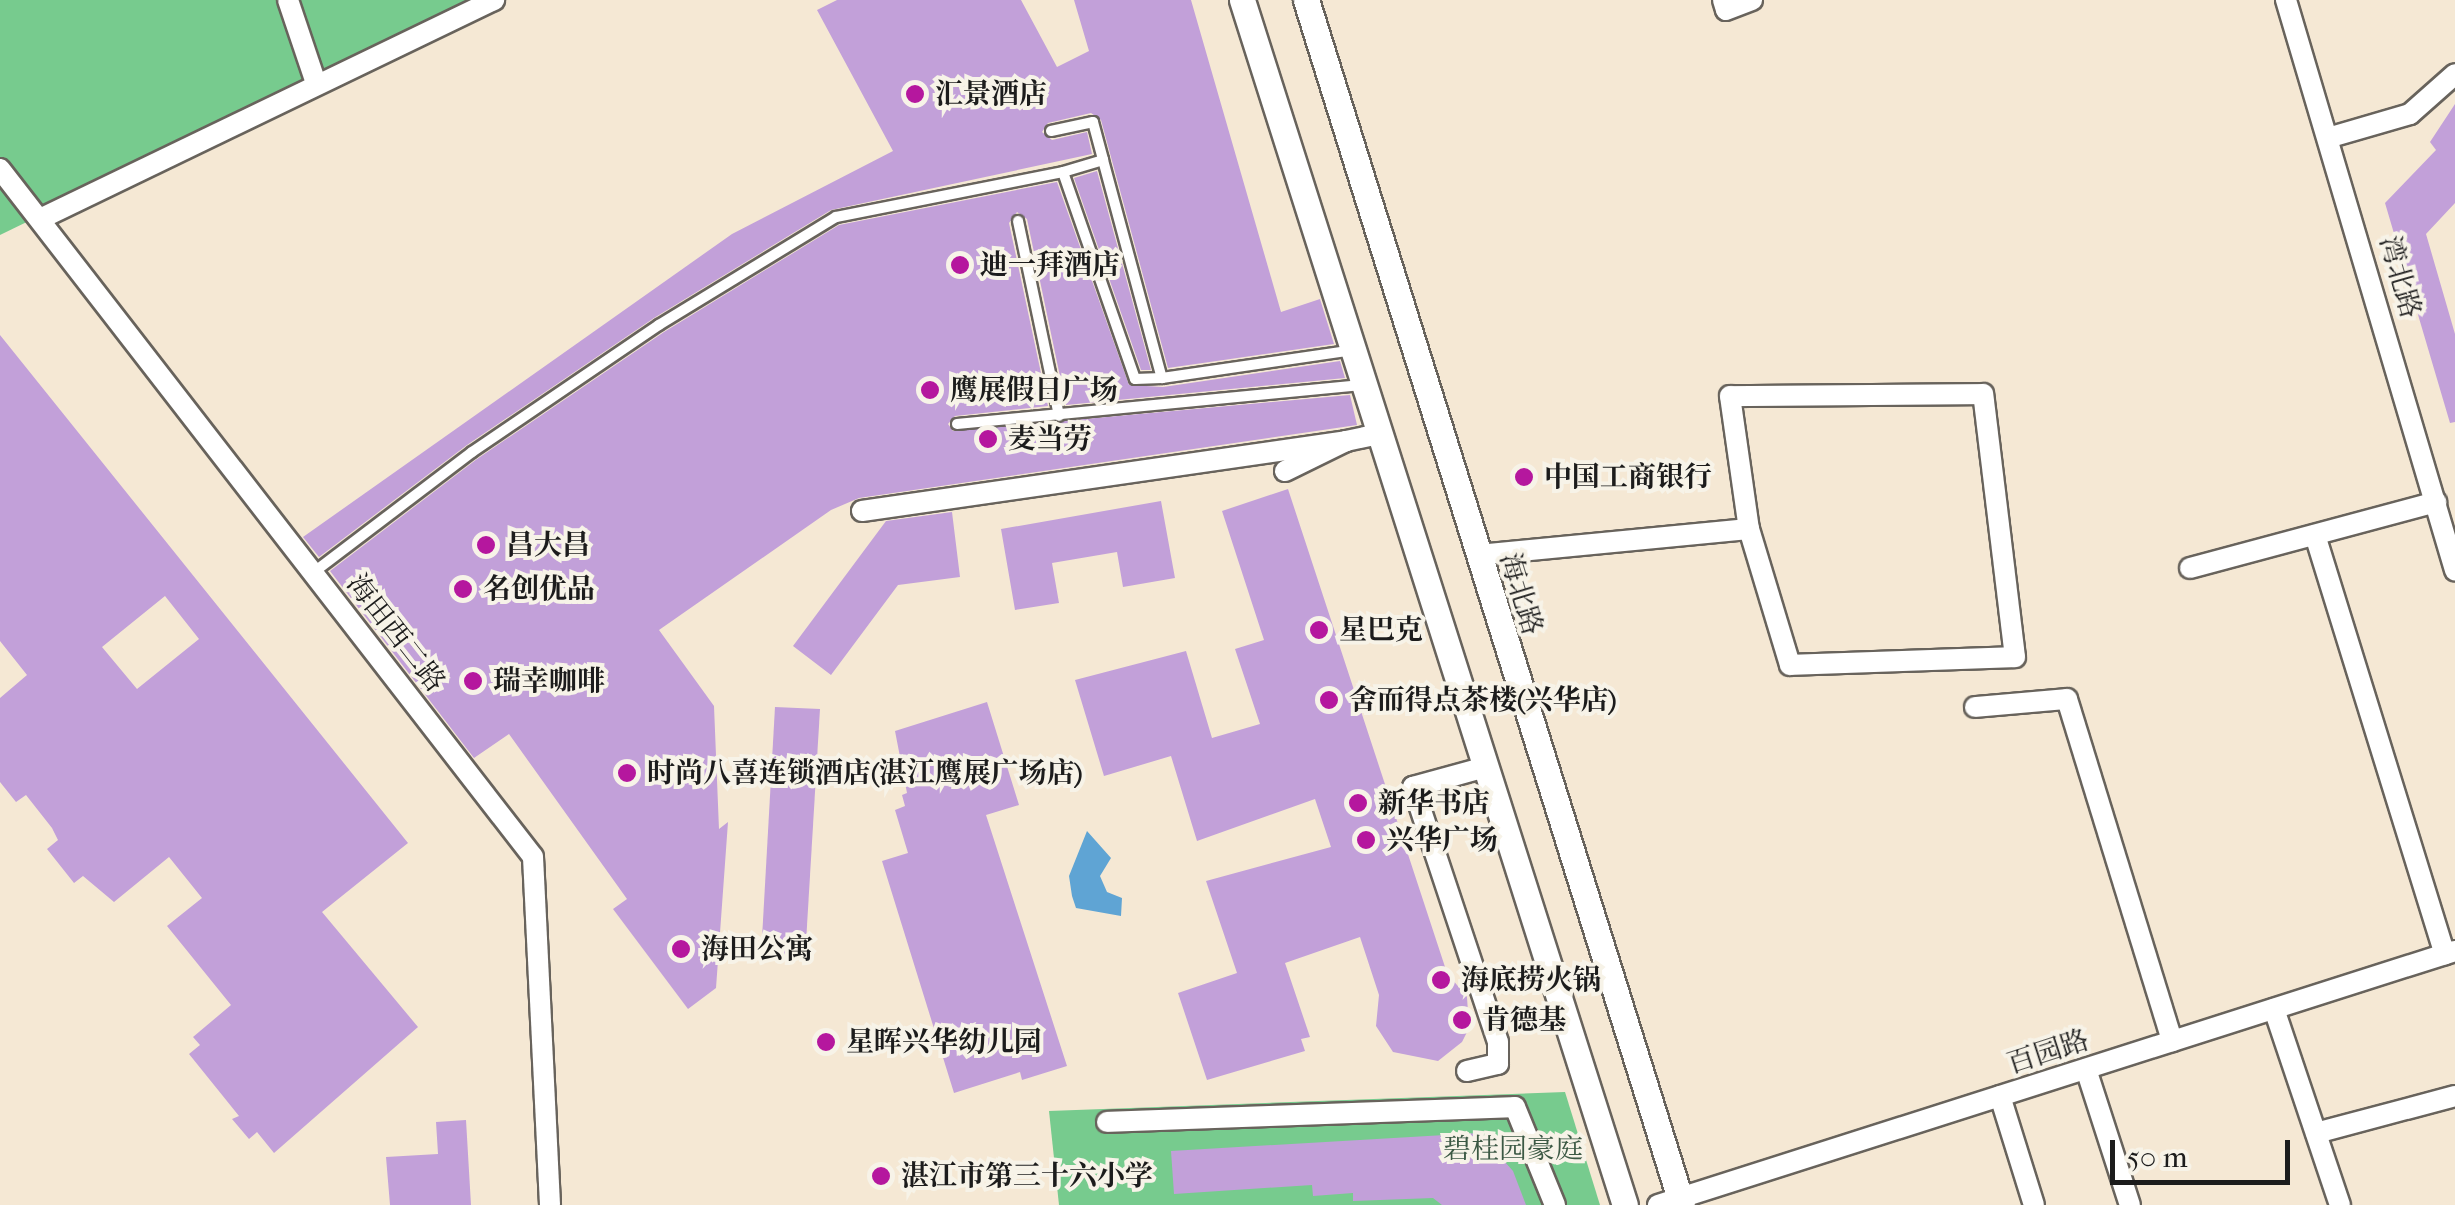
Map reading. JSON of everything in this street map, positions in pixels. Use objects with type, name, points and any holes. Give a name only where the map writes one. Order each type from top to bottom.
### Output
[{"type":"street","points":[[288,0],[316,83]]},
{"type":"street","points":[[42,218],[494,0]]},
{"type":"street","points":[[1242,0],[1482,768],[1625,1205]]},
{"type":"street","name":"海北路","points":[[1306,0],[1673,1203]]},
{"type":"street","points":[[1723,0],[1726,10],[1752,0]]},
{"type":"street","name":"湾北路","points":[[2286,0],[2331,137],[2455,570]]},
{"type":"street","points":[[2331,137],[2410,114],[2455,74]]},
{"type":"street","name":"海田西二路","points":[[0,170],[42,218],[534,856],[550,1205]]},
{"type":"street","points":[[1983,394],[2014,657],[1790,665],[1750,529],[1730,396],[1983,394]]},
{"type":"street","points":[[862,511],[1379,434]]},
{"type":"street","points":[[1285,470],[1346,440]]},
{"type":"street","points":[[2190,568],[2436,502]]},
{"type":"street","points":[[1478,555],[1750,529]]},
{"type":"street","points":[[2316,535],[2450,953]]},
{"type":"street","points":[[1975,706],[2067,699],[2172,1041]]},
{"type":"street","points":[[1467,1071],[1498,1064],[1498,1042],[1413,788],[1482,768]]},
{"type":"street","name":"百园路","points":[[1673,1203],[2450,953]]},
{"type":"street","points":[[2274,1009],[2340,1205]]},
{"type":"street","points":[[2086,1069],[2130,1205]]},
{"type":"street","points":[[2000,1096],[2034,1205]]},
{"type":"street","points":[[2316,1134],[2455,1096]]},
{"type":"street","points":[[1108,1122],[1514,1107],[1556,1205]]},
{"type":"lane","points":[[1051,130],[1093,122],[1162,378]]},
{"type":"lane","points":[[314,572],[566,388],[836,217],[1063,172],[1103,160]]},
{"type":"lane","points":[[1063,172],[1136,379],[1354,350]]},
{"type":"lane","points":[[1018,221],[1060,416]]},
{"type":"lane","points":[[957,424],[1364,385]]},
{"type":"green space","points":[[0,0],[483,0],[0,235]]},
{"type":"green space","name":"碧桂园豪庭","points":[[1565,1092],[1600,1205],[1059,1205],[1049,1111]]},
{"type":"water","points":[[1087,831],[1111,858],[1100,876],[1107,892],[1122,898],[1121,916],[1076,908],[1069,876]]},
{"type":"building","points":[[837,0],[1021,0],[1057,67],[1089,51],[1074,0],[1191,0],[1281,312],[1320,299],[1334,344],[1168,368],[1101,120],[1091,113],[1048,123],[1042,132],[1052,140],[1087,132],[1092,154],[831,210],[654,318],[467,445],[319,557],[303,537],[732,234],[893,151],[817,10]]},
{"type":"building","points":[[2455,104],[2455,203],[2426,234],[2455,334],[2455,422],[2450,423],[2385,203],[2436,150],[2430,142]]},
{"type":"building","points":[[1097,171],[1151,370],[1141,370],[1074,178]]},
{"type":"building","name":"鹰展假日广场","points":[[1057,182],[1129,385],[1163,387],[1340,361],[1345,378],[1066,405],[1027,219],[1017,212],[1009,223],[1048,406],[955,416],[948,424],[953,431],[1350,395],[1357,425],[859,498],[831,510],[659,630],[714,706],[719,829],[728,822],[716,988],[688,1009],[613,909],[627,899],[509,734],[474,758],[330,571],[477,459],[664,332],[839,225]]},
{"type":"building","points":[[0,335],[408,843],[322,912],[418,1027],[274,1153],[257,1132],[249,1139],[232,1119],[239,1116],[189,1054],[200,1045],[193,1037],[231,1005],[167,926],[202,898],[169,857],[114,902],[83,876],[74,883],[47,849],[58,840],[52,828],[26,795],[16,802],[0,782],[0,698],[27,675],[0,641]],"holes":[[[165,596],[199,639],[137,689],[102,647]]]},
{"type":"building","points":[[1288,489],[1447,973],[1467,997],[1469,1028],[1462,1042],[1438,1061],[1393,1052],[1376,1026],[1379,995],[1360,937],[1285,963],[1310,1037],[1301,1039],[1305,1051],[1207,1080],[1178,993],[1237,973],[1206,881],[1331,847],[1315,799],[1197,841],[1171,756],[1104,776],[1075,680],[1186,651],[1212,738],[1260,724],[1235,649],[1264,640],[1222,511]]},
{"type":"building","points":[[1161,501],[1175,578],[1123,587],[1117,552],[1052,563],[1059,603],[1015,610],[1001,529]]},
{"type":"building","points":[[952,512],[960,577],[898,585],[831,675],[793,646],[886,521]]},
{"type":"building","points":[[987,702],[1019,805],[986,815],[1067,1066],[1022,1080],[1020,1072],[954,1093],[882,861],[908,853],[895,810],[905,806],[902,795],[907,793],[895,731]]},
{"type":"building","points":[[775,707],[820,709],[805,959],[761,956]]},
{"type":"building","points":[[466,1120],[471,1205],[390,1205],[386,1157],[438,1154],[436,1122]]},
{"type":"building","points":[[1479,1133],[1513,1171],[1526,1205],[1442,1205],[1433,1198],[1353,1201],[1353,1193],[1313,1196],[1312,1185],[1174,1194],[1171,1151]]},
{"type":"place","name":"汇景酒店","points":[[915,94]]},
{"type":"place","name":"迪一拜酒店","points":[[960,265]]},
{"type":"place","name":"鹰展假日广场","points":[[930,390]]},
{"type":"place","name":"麦当劳","points":[[988,439]]},
{"type":"place","name":"中国工商银行","points":[[1524,477]]},
{"type":"place","name":"昌大昌","points":[[486,545]]},
{"type":"place","name":"名创优品","points":[[463,589]]},
{"type":"place","name":"星巴克","points":[[1319,630]]},
{"type":"place","name":"瑞幸咖啡","points":[[473,681]]},
{"type":"place","name":"舍而得点茶楼(兴华店)","points":[[1329,700]]},
{"type":"place","name":"时尚八喜连锁酒店(湛江鹰展广场店)","points":[[627,773]]},
{"type":"place","name":"新华书店","points":[[1358,803]]},
{"type":"place","name":"兴华广场","points":[[1366,840]]},
{"type":"place","name":"海田公寓","points":[[681,949]]},
{"type":"place","name":"海底捞火锅","points":[[1441,980]]},
{"type":"place","name":"肯德基","points":[[1462,1020]]},
{"type":"place","name":"星晖兴华幼儿园","points":[[826,1042]]},
{"type":"place","name":"湛江市第三十六小学","points":[[881,1176]]}]
